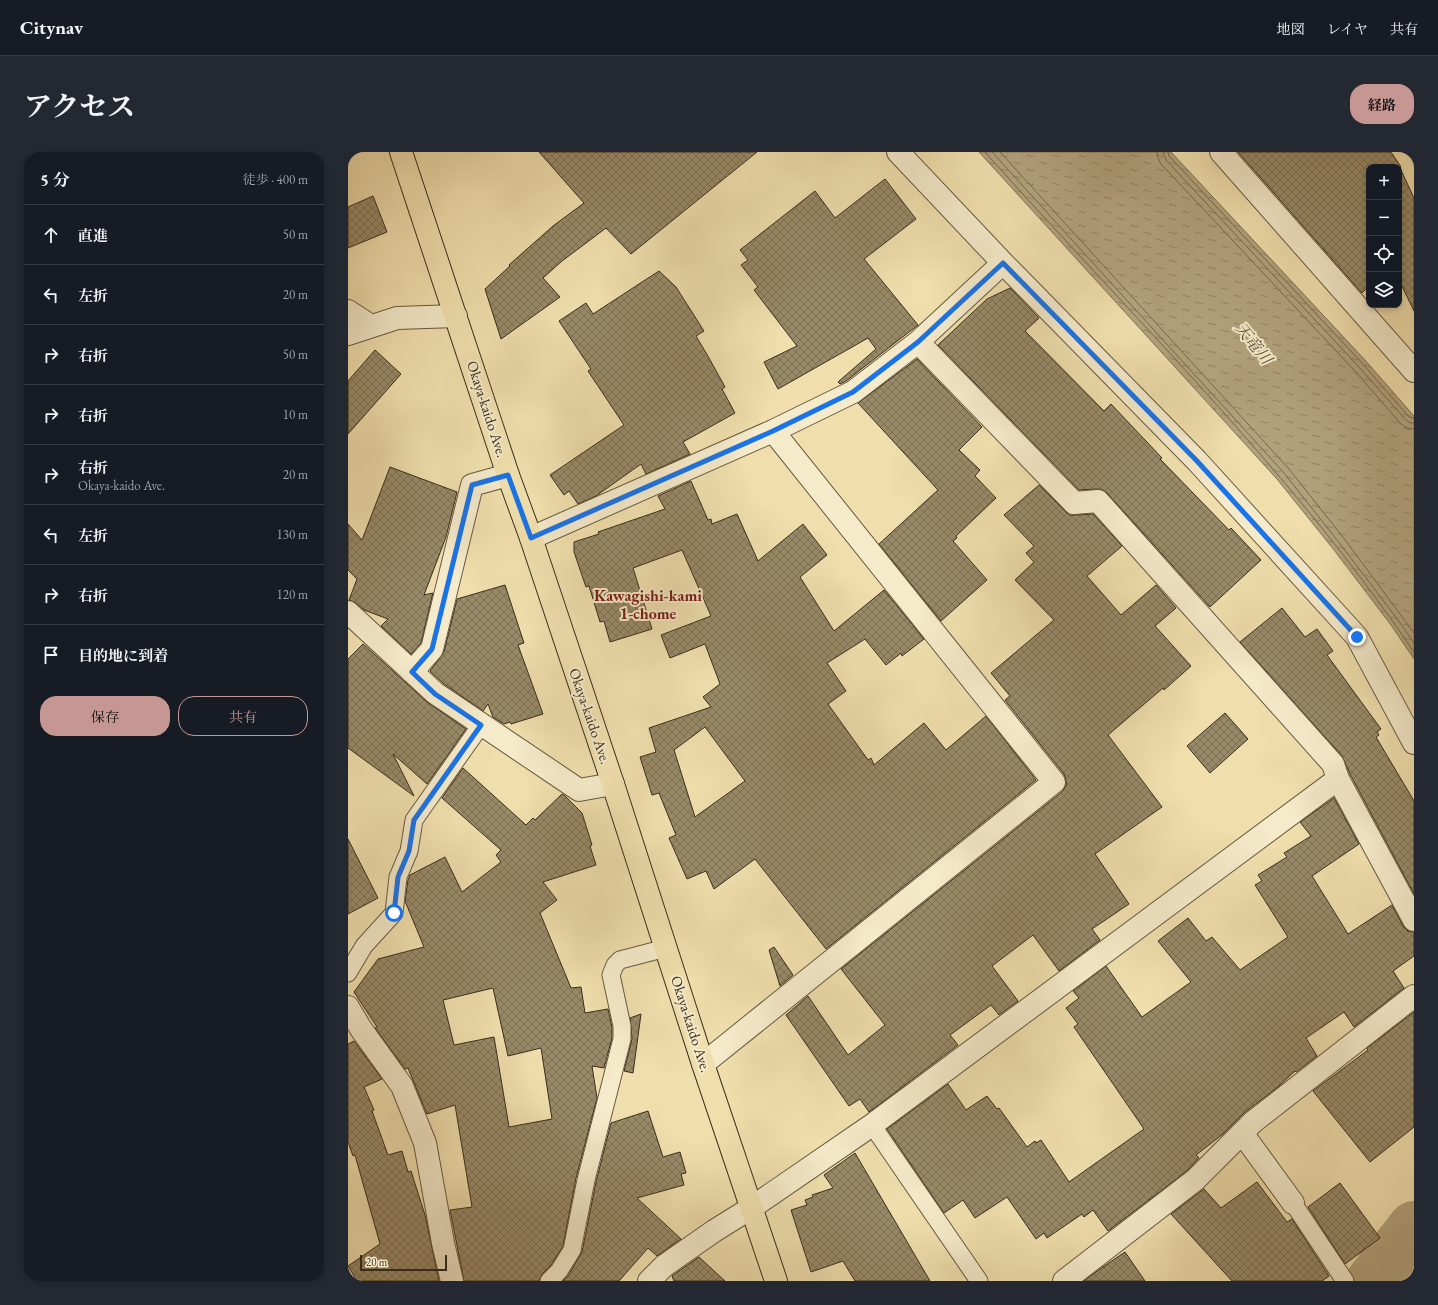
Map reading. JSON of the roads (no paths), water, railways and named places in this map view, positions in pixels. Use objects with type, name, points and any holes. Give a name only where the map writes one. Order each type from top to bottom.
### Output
[{"type":"main road","name":"Okaya-kaido Ave.","points":[[401,152],[508,475],[531,538],[613,784],[703,1064],[776,1281]]},
{"type":"street","points":[[898,152],[1003,263],[1197,461],[1357,637],[1414,743]]},
{"type":"street","points":[[1221,152],[1414,371]]},
{"type":"street","points":[[531,538],[773,431],[853,392],[918,342],[1003,263]]},
{"type":"street","points":[[348,311],[371,326]]},
{"type":"street","points":[[348,334],[397,318],[456,316]]},
{"type":"street","points":[[918,342],[1074,504],[1098,500],[1333,764],[1338,779],[1414,920]]},
{"type":"street","points":[[703,1064],[1054,782],[773,431]]},
{"type":"street","points":[[412,672],[432,649],[472,485],[508,475]]},
{"type":"street","points":[[348,612],[435,694],[578,790],[613,784]]},
{"type":"street","points":[[649,1281],[664,1266],[708,1235],[751,1208],[872,1126],[1338,779]]},
{"type":"street","points":[[1064,1281],[1195,1180],[1253,1122],[1414,996]]},
{"type":"street","points":[[348,1007],[361,1029],[402,1086],[424,1143],[443,1243],[452,1281]]},
{"type":"street","points":[[1242,1133],[1293,1203]]},
{"type":"lane","points":[[348,973],[364,946],[394,913],[398,877],[409,851],[414,820],[481,725]]},
{"type":"lane","points":[[549,1281],[559,1271],[572,1250],[586,1180],[622,1039],[622,1026],[611,975],[615,965],[620,960],[666,948]]},
{"type":"lane","points":[[872,1126],[979,1281]]},
{"type":"lane","points":[[1293,1203],[1345,1281]]},
{"type":"water","name":"天竜川","points":[[979,152],[1171,152],[1365,360],[1414,416],[1414,659],[1391,625],[1334,550],[1277,479]]},
{"type":"waterway","points":[[1372,1281],[1414,1227]]},
{"type":"district","name":"Kawagishi-kami 1-chome","points":[[648,604]]}]
